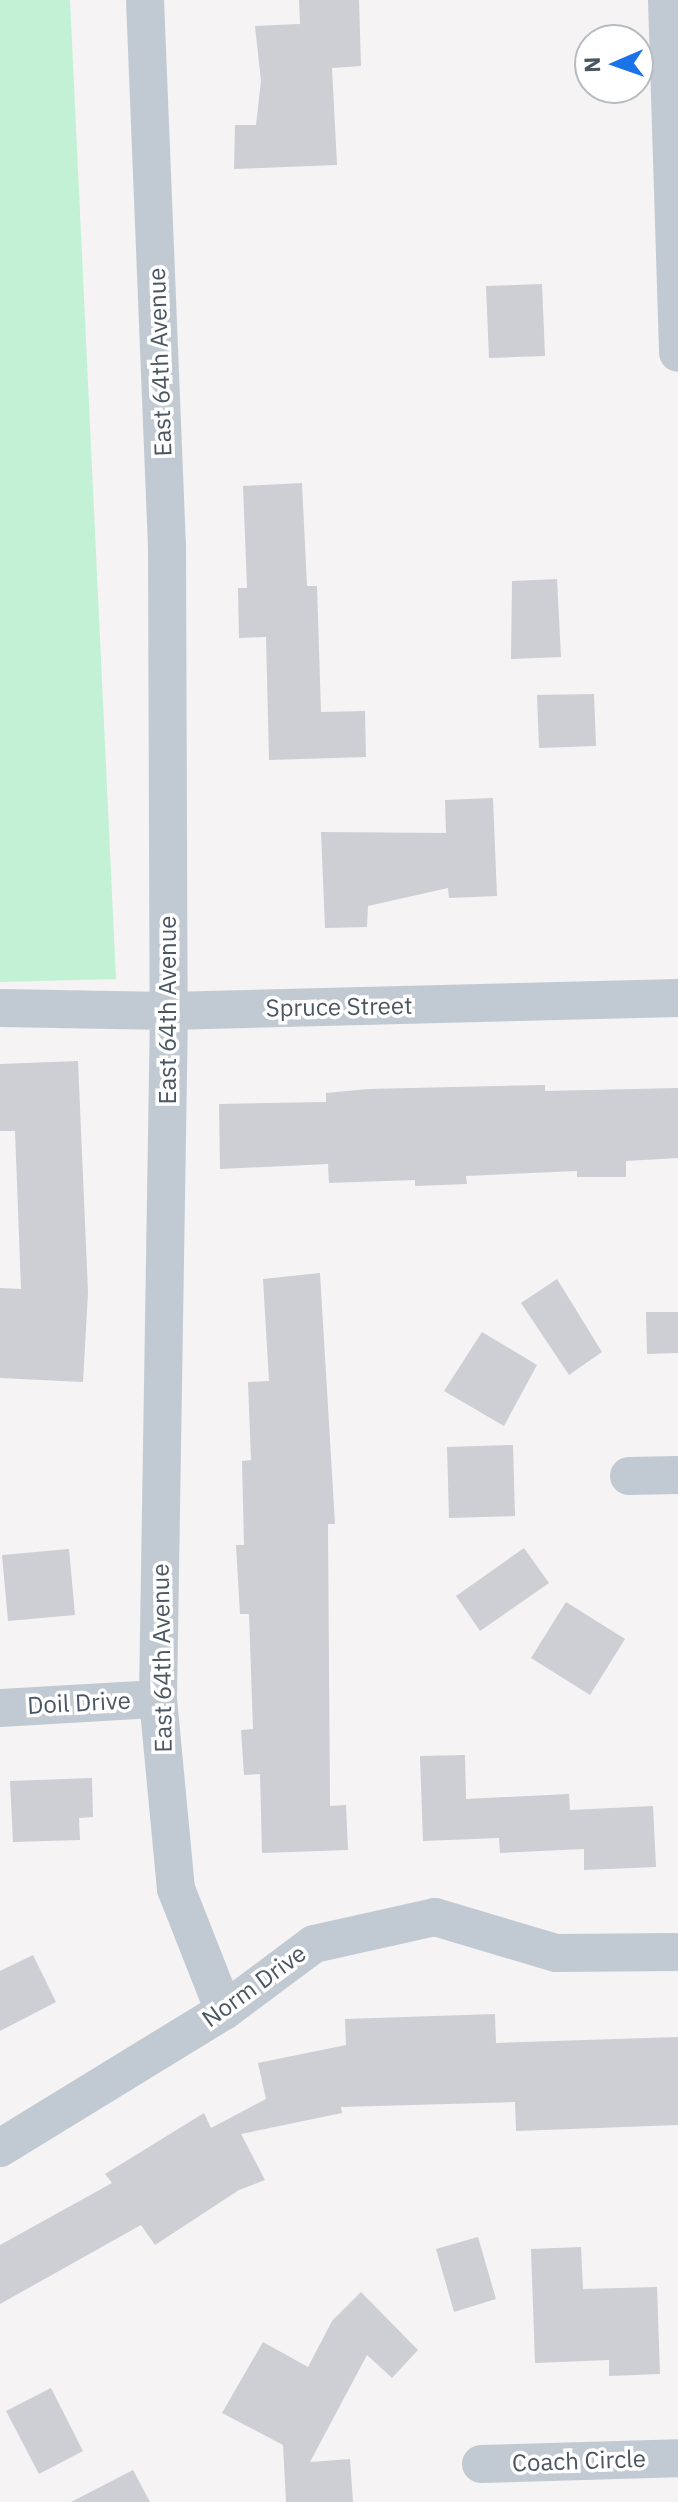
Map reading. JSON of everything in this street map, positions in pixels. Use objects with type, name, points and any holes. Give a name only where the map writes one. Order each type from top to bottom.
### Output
[{"type":"street","name":"East 64th Avenue","points":[[145,0],[167,547],[169,1011],[158,1699],[176,1889],[224,2011]]},
{"type":"street","points":[[667,0],[678,353]]},
{"type":"street","name":"Spruce Street","points":[[0,1008],[169,1011],[678,998]]},
{"type":"street","points":[[629,1476],[678,1475]]},
{"type":"street","name":"Doil Drive","points":[[0,1708],[158,1699]]},
{"type":"street","name":"Norm Drive","points":[[0,2148],[224,2011],[314,1944],[435,1917],[556,1953],[678,1952]]},
{"type":"street","name":"Coach Circle","points":[[481,2464],[678,2458]]},
{"type":"green space","points":[[0,0],[70,0],[116,979],[0,982]]},
{"type":"building","points":[[299,0],[359,0],[361,66],[332,68],[337,165],[234,169],[235,125],[256,125],[261,81],[255,26],[300,24]]},
{"type":"building","points":[[542,284],[545,356],[489,358],[486,286]]},
{"type":"building","points":[[302,483],[307,586],[317,586],[321,712],[365,711],[366,757],[269,760],[266,637],[239,638],[238,588],[247,588],[243,486]]},
{"type":"building","points":[[557,579],[561,657],[511,659],[512,581]]},
{"type":"building","points":[[594,694],[596,746],[539,748],[537,695]]},
{"type":"building","points":[[493,798],[497,896],[449,898],[448,888],[368,906],[367,927],[325,928],[321,832],[446,833],[445,800]]},
{"type":"building","points":[[78,1061],[88,1292],[83,1382],[0,1378],[0,1288],[21,1289],[15,1131],[0,1131],[0,1064]]},
{"type":"building","points":[[545,1085],[545,1091],[678,1088],[678,1158],[626,1161],[626,1177],[577,1177],[577,1171],[466,1176],[467,1184],[415,1186],[415,1180],[329,1183],[328,1164],[220,1169],[219,1104],[326,1102],[326,1093],[368,1089]]},
{"type":"building","points":[[320,1273],[335,1524],[328,1524],[330,1806],[346,1805],[348,1850],[262,1853],[260,1774],[244,1775],[241,1730],[253,1729],[249,1614],[240,1614],[236,1545],[244,1545],[242,1461],[251,1460],[248,1382],[269,1381],[263,1279]]},
{"type":"building","points":[[557,1279],[602,1352],[569,1375],[521,1303]]},
{"type":"building","points":[[646,1312],[678,1312],[678,1353],[647,1354]]},
{"type":"building","points":[[482,1332],[537,1365],[504,1426],[444,1391]]},
{"type":"building","points":[[513,1445],[515,1516],[449,1518],[447,1447]]},
{"type":"building","points":[[524,1548],[549,1583],[480,1631],[456,1596]]},
{"type":"building","points":[[69,1549],[75,1615],[8,1621],[2,1555]]},
{"type":"building","points":[[566,1602],[625,1639],[590,1695],[531,1658]]},
{"type":"building","points":[[465,1755],[466,1799],[569,1794],[570,1810],[653,1806],[656,1867],[584,1870],[584,1849],[500,1853],[499,1838],[423,1841],[420,1756]]},
{"type":"building","points":[[92,1778],[93,1817],[79,1818],[80,1840],[13,1842],[10,1781]]},
{"type":"building","points":[[33,1955],[56,2002],[0,2031],[0,1971]]},
{"type":"building","points":[[495,2014],[496,2043],[678,2037],[678,2125],[516,2131],[515,2102],[341,2107],[342,2113],[241,2134],[265,2180],[239,2190],[155,2245],[141,2225],[0,2304],[0,2245],[112,2183],[105,2174],[204,2113],[211,2128],[266,2099],[258,2063],[346,2045],[345,2019]]},
{"type":"building","points":[[478,2237],[496,2299],[454,2312],[436,2249]]},
{"type":"building","points":[[581,2247],[583,2289],[657,2287],[660,2374],[609,2376],[609,2360],[535,2363],[531,2249]]},
{"type":"building","points":[[361,2292],[418,2350],[392,2378],[367,2355],[310,2462],[350,2459],[353,2502],[286,2502],[283,2445],[222,2413],[263,2342],[308,2367],[332,2321]]},
{"type":"building","points":[[51,2388],[83,2451],[39,2474],[6,2411]]},
{"type":"building","points":[[133,2470],[150,2502],[71,2502]]}]
